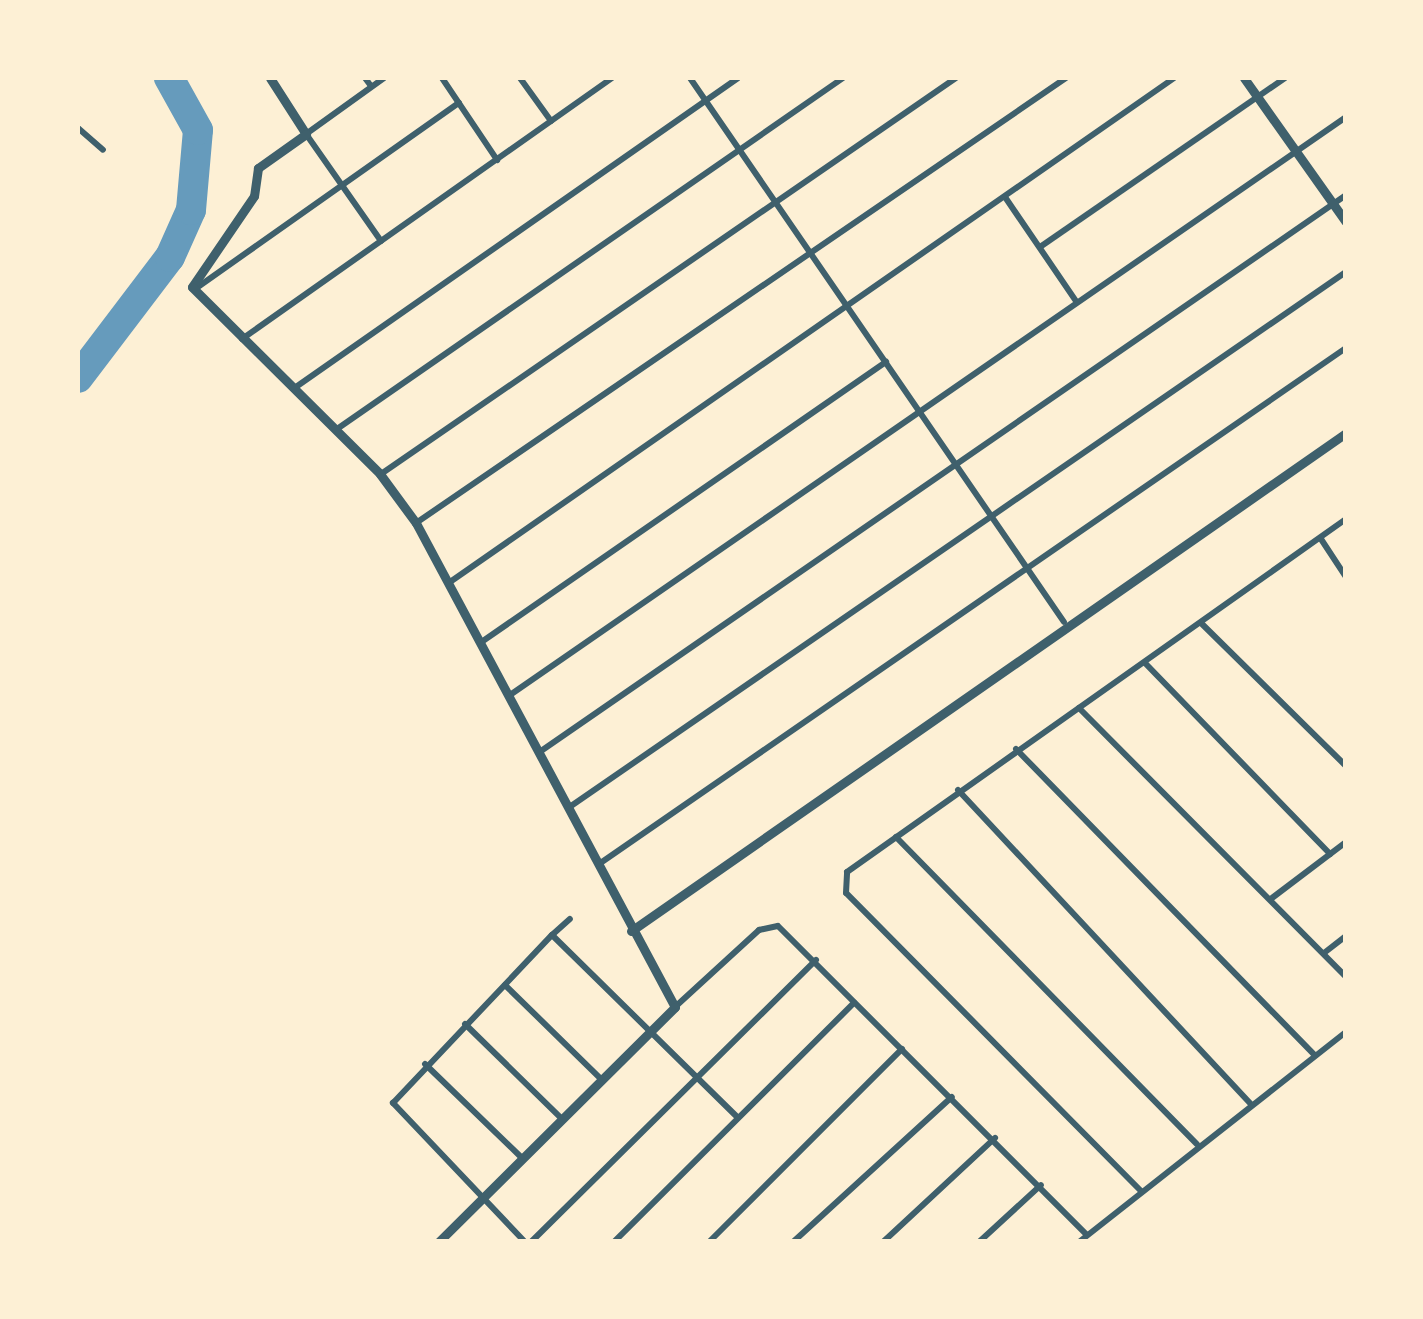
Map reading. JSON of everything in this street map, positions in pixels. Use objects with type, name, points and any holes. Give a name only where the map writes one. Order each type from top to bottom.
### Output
[{"type":"street","points":[[270,78],[381,241]]},
{"type":"street","points":[[364,78],[370,86]]},
{"type":"street","points":[[194,290],[254,196],[258,168],[384,78]]},
{"type":"street","points":[[442,78],[497,160]]},
{"type":"street","points":[[520,78],[551,122]]},
{"type":"street","points":[[240,340],[551,122],[598,81],[612,78]]},
{"type":"street","points":[[690,78],[1064,622]]},
{"type":"street","points":[[292,390],[738,78]]},
{"type":"street","points":[[337,430],[842,78]]},
{"type":"street","points":[[380,474],[775,198],[956,78]]},
{"type":"street","points":[[416,523],[813,258],[1066,78]]},
{"type":"street","points":[[450,582],[849,308],[1174,78]]},
{"type":"street","points":[[1244,78],[1346,222]]},
{"type":"street","points":[[1040,247],[1285,78]]},
{"type":"street","points":[[194,290],[460,103]]},
{"type":"street","points":[[510,695],[920,414],[1076,300],[1346,118]]},
{"type":"street","points":[[78,128],[103,150]]},
{"type":"street","points":[[541,750],[1346,195]]},
{"type":"street","points":[[1005,197],[1076,300]]},
{"type":"street","points":[[570,806],[1346,272]]},
{"type":"street","points":[[194,290],[240,340],[380,474],[416,523],[541,750],[631,931],[676,1008]]},
{"type":"street","points":[[599,864],[1346,348]]},
{"type":"street","points":[[480,643],[886,362]]},
{"type":"street","points":[[631,931],[1064,622],[1346,433]]},
{"type":"street","points":[[1141,1191],[846,893],[847,872],[1346,519]]},
{"type":"street","points":[[1321,539],[1346,577]]},
{"type":"street","points":[[1200,623],[1346,766]]},
{"type":"street","points":[[1145,663],[1330,854]]},
{"type":"street","points":[[1079,708],[1272,898],[1346,977]]},
{"type":"street","points":[[1016,749],[1315,1056]]},
{"type":"street","points":[[958,790],[1251,1104]]},
{"type":"street","points":[[896,837],[1197,1144]]},
{"type":"street","points":[[1272,898],[1346,842]]},
{"type":"street","points":[[570,918],[396,1095],[395,1109],[528,1242],[816,960]]},
{"type":"street","points":[[438,1242],[480,1195],[767,926],[816,960],[854,1003],[995,1138],[1086,1234]]},
{"type":"street","points":[[552,935],[738,1117]]},
{"type":"street","points":[[1324,953],[1346,936]]},
{"type":"street","points":[[504,985],[603,1081]]},
{"type":"street","points":[[614,1242],[854,1003]]},
{"type":"street","points":[[465,1024],[562,1119]]},
{"type":"street","points":[[1079,1242],[1197,1144],[1346,1032]]},
{"type":"street","points":[[708,1242],[902,1048]]},
{"type":"street","points":[[425,1064],[522,1157]]},
{"type":"street","points":[[794,1242],[952,1097]]},
{"type":"street","points":[[883,1242],[995,1138]]},
{"type":"street","points":[[980,1242],[1041,1184]]},
{"type":"waterway","points":[[78,378],[170,257],[191,210],[198,130],[169,78]]}]
